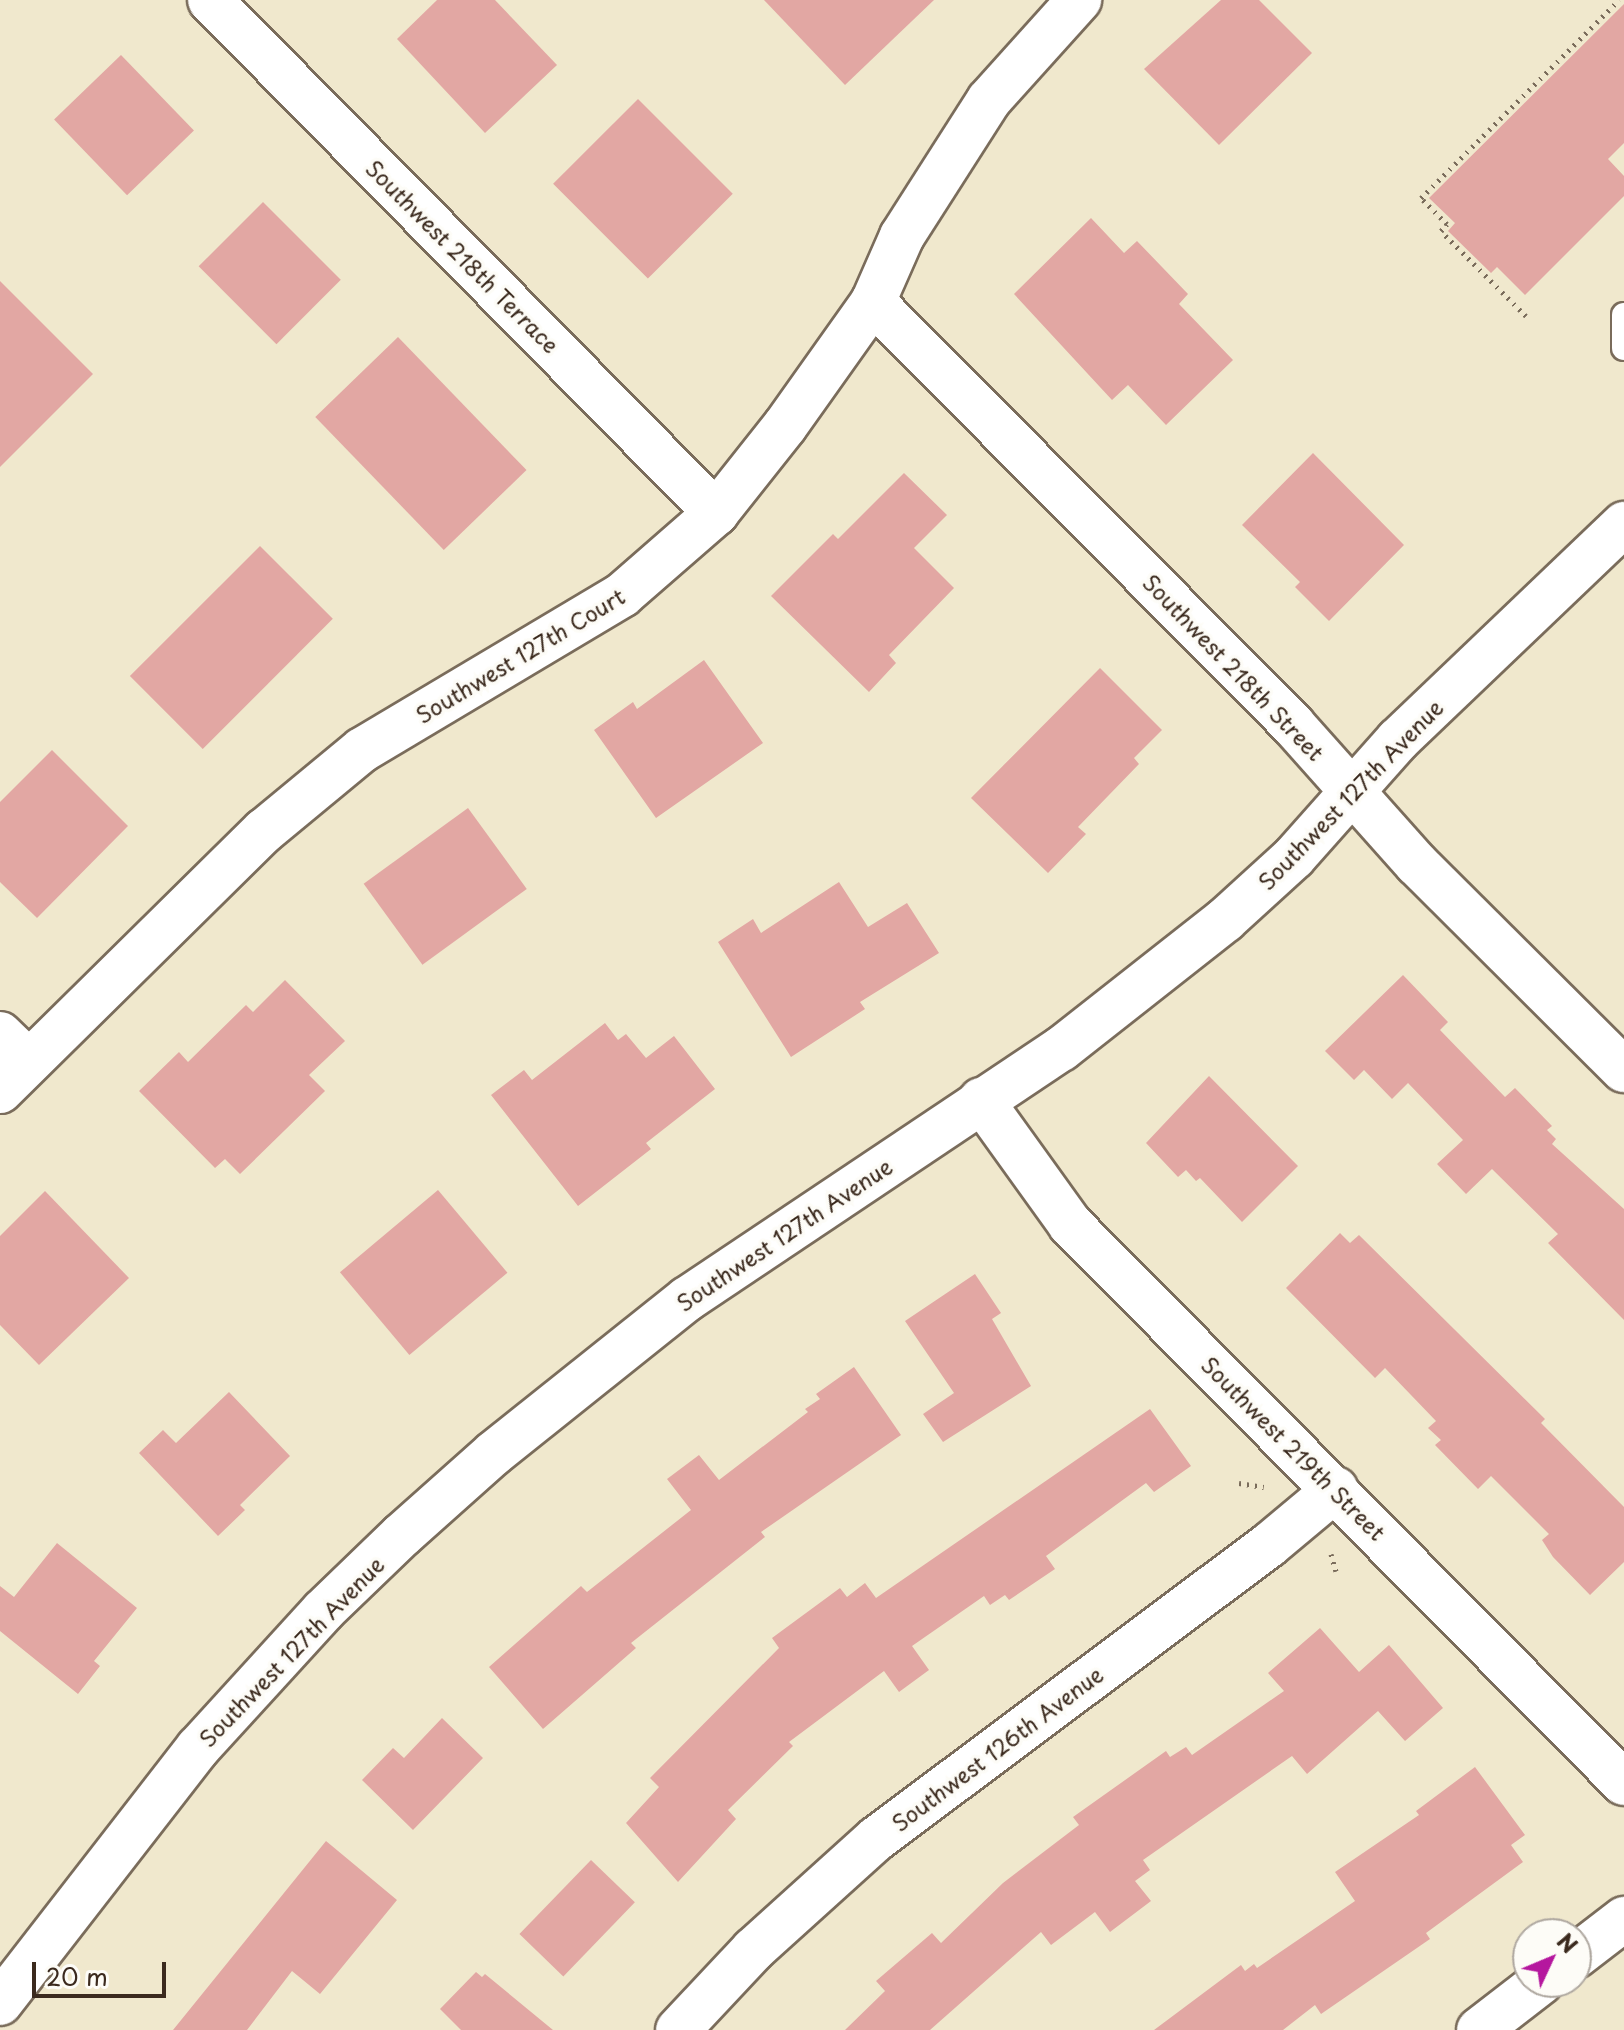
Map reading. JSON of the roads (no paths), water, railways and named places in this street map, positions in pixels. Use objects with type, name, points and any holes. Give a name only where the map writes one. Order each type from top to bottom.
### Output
[{"type":"street","name":"Southwest 218th Terrace","points":[[210,0],[716,513]]},
{"type":"street","name":"Southwest 127th Court","points":[[10,1063],[264,831],[362,750],[622,595],[716,513],[785,426],[873,302],[902,236],[989,100],[1072,2]]},
{"type":"street","name":"Southwest 218th Street","points":[[873,302],[1293,725],[1417,864],[1624,1070]]},
{"type":"street","name":"Southwest 127th Avenue","points":[[0,2003],[198,1748],[312,1622],[402,1535],[542,1413],[687,1299],[1061,1049],[1225,920],[1294,857],[1351,791],[1624,524]]},
{"type":"street","name":"Southwest 219th Street","points":[[981,1100],[1070,1224],[1624,1783]]},
{"type":"street","name":"Southwest 126th Avenue","points":[[678,2030],[753,1950],[876,1839],[1269,1545],[1336,1489]]},
{"type":"street","points":[[1592,1944],[1624,1919]]},
{"type":"street","points":[[1479,2030],[1520,1998]]},
{"type":"lane","points":[[1624,315],[1624,348]]}]
